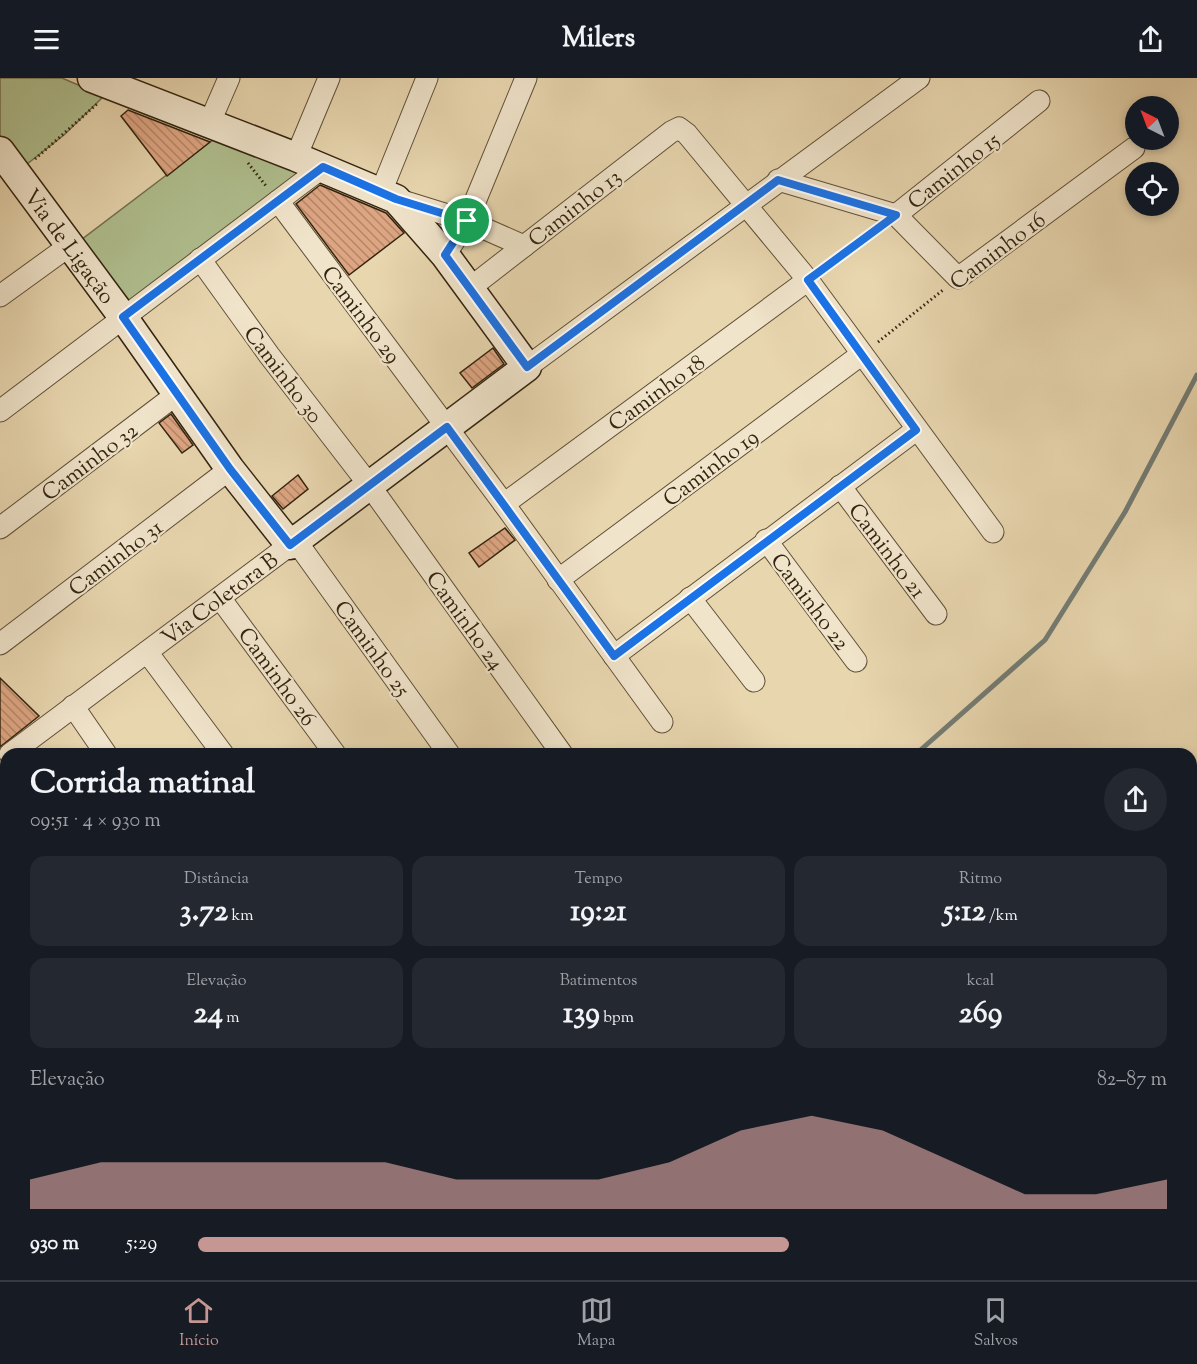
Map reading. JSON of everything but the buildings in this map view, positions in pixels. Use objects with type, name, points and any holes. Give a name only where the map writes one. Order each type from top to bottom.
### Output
[{"type":"street","points":[[210,124],[229,78]]},
{"type":"street","points":[[296,156],[328,78]]},
{"type":"street","points":[[389,195],[427,78]]},
{"type":"street","points":[[445,255],[467,221],[526,78]]},
{"type":"street","name":"Via Coletora B","points":[[18,748],[918,78]]},
{"type":"street","points":[[115,83],[210,124],[296,156],[389,195],[467,221],[524,246]]},
{"type":"street","name":"Caminho 15","points":[[896,215],[1039,101]]},
{"type":"street","name":"Caminho 13","points":[[470,288],[679,128],[687,134],[746,204]]},
{"type":"street","name":"Caminho 16","points":[[958,278],[1131,150]]},
{"type":"street","points":[[0,411],[323,167]]},
{"type":"street","name":"Via de Ligação","points":[[5,169],[69,246],[123,317],[230,469],[293,543]]},
{"type":"street","points":[[778,180],[896,215],[958,278]]},
{"type":"street","points":[[389,195],[445,255],[527,367]]},
{"type":"street","name":"Caminho 29","points":[[278,201],[504,504],[662,722]]},
{"type":"street","points":[[746,204],[808,280],[993,532]]},
{"type":"street","points":[[0,296],[69,246]]},
{"type":"street","name":"Caminho 30","points":[[200,259],[269,355],[370,486]]},
{"type":"street","name":"Caminho 18","points":[[504,504],[808,280]]},
{"type":"street","name":"Caminho 19","points":[[558,580],[862,354]]},
{"type":"street","name":"Caminho 32","points":[[0,528],[177,394]]},
{"type":"street","points":[[614,656],[766,540],[916,430]]},
{"type":"street","name":"Caminho 31","points":[[0,644],[230,469]]},
{"type":"street","name":"Caminho 24","points":[[370,486],[558,748]]},
{"type":"street","name":"Caminho 21","points":[[840,486],[936,614]]},
{"type":"street","name":"Caminho 22","points":[[766,540],[856,661]]},
{"type":"street","name":"Caminho 25","points":[[293,543],[445,748]]},
{"type":"street","name":"Caminho 26","points":[[220,598],[331,748]]},
{"type":"street","points":[[690,598],[754,681]]},
{"type":"street","points":[[147,652],[219,748]]},
{"type":"street","points":[[73,706],[102,748]]},
{"type":"path","points":[[5,169],[69,131],[115,83]]},
{"type":"path","name":"Caminho 15","points":[[808,280],[896,215]]},
{"type":"path","name":"Caminho 16","points":[[862,354],[958,278]]},
{"type":"green space","points":[[0,78],[62,78],[104,96],[64,135],[22,168],[0,138]]},
{"type":"green space","points":[[214,139],[303,171],[130,302],[81,240]]},
{"type":"waterway","points":[[923,748],[1045,640],[1125,512],[1197,375]]},
{"type":"route","points":[[323,167],[396,199],[467,221],[445,255],[527,367],[778,180],[896,215],[808,280],[916,430],[766,540],[614,656],[447,427],[290,545],[230,469],[123,317],[323,167]]}]
